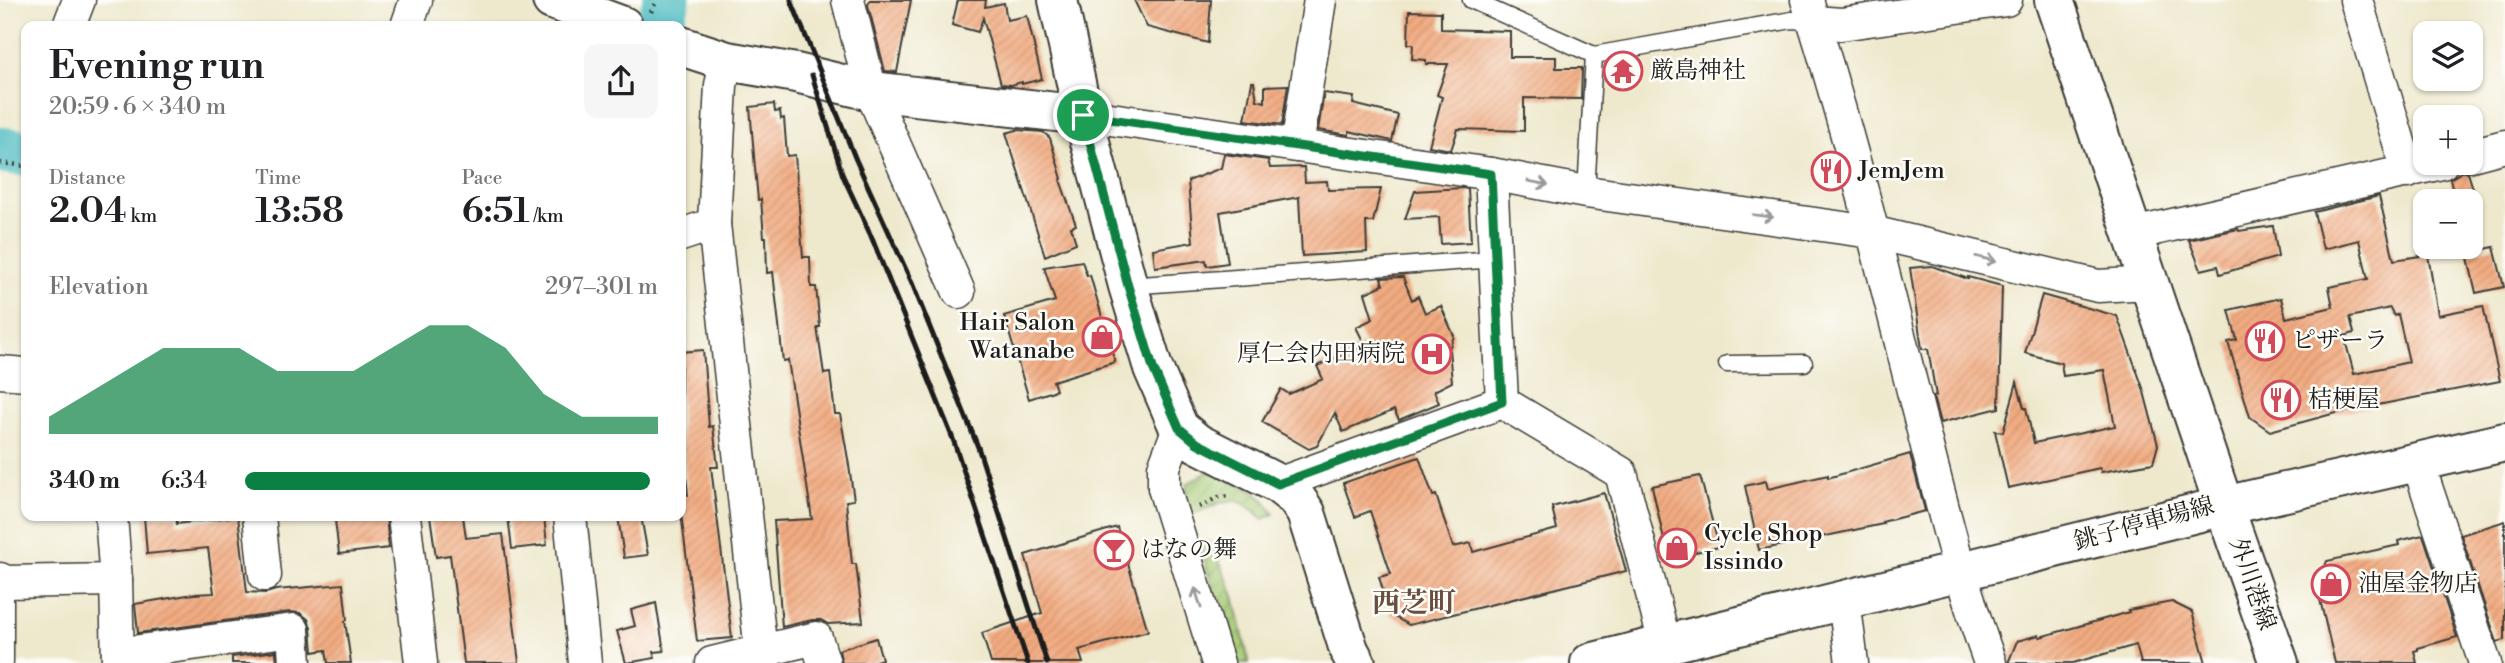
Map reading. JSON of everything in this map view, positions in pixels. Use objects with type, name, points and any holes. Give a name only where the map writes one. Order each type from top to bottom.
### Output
[{"type":"street","points":[[71,21],[79,0]]},
{"type":"street","points":[[409,21],[416,0]]},
{"type":"street","points":[[552,0],[609,21]]},
{"type":"street","points":[[848,0],[872,91],[959,292]]},
{"type":"street","points":[[1058,0],[1083,115],[1128,286],[1153,368],[1179,428],[1197,443],[1278,484],[1296,498],[1306,513],[1349,650],[1356,663]]},
{"type":"street","points":[[1297,146],[1321,0]]},
{"type":"street","points":[[1810,11],[1841,24],[2006,0]]},
{"type":"street","name":"銚子停車場線","points":[[1590,663],[2224,506],[2054,0]]},
{"type":"street","points":[[2356,0],[2408,172]]},
{"type":"street","points":[[1810,11],[1872,232],[1961,571],[1990,663]]},
{"type":"street","points":[[686,48],[727,61],[796,73],[872,91],[1083,115],[1491,174],[1586,192],[1872,232],[2098,286],[2148,283]]},
{"type":"street","points":[[727,61],[721,85],[714,224],[762,658]]},
{"type":"street","points":[[2483,152],[2505,146]]},
{"type":"street","points":[[2133,234],[2413,171]]},
{"type":"street","points":[[1491,174],[1502,402]]},
{"type":"street","points":[[686,233],[714,224]]},
{"type":"street","points":[[0,372],[21,374]]},
{"type":"street","points":[[1278,484],[1502,402]]},
{"type":"street","points":[[1502,402],[1620,472],[1665,644]]},
{"type":"street","points":[[1179,428],[1164,467],[1164,488],[1218,663]]},
{"type":"street","points":[[2224,506],[2505,442]]},
{"type":"street","points":[[2417,460],[2484,663]]},
{"type":"street","name":"外川港線","points":[[2224,506],[2279,663]]},
{"type":"street","points":[[111,521],[118,659],[293,631],[295,663]]},
{"type":"street","points":[[260,521],[265,575]]},
{"type":"street","points":[[405,521],[421,663]]},
{"type":"street","points":[[571,521],[585,663]]},
{"type":"street","points":[[3,580],[116,580]]},
{"type":"street","points":[[1843,600],[1852,663]]},
{"type":"street","points":[[712,663],[762,658],[816,638],[824,663]]},
{"type":"lane","points":[[1471,0],[1594,55],[1792,20],[1810,11]]},
{"type":"lane","points":[[1586,192],[1594,55]]},
{"type":"lane","points":[[1128,286],[1495,259]]},
{"type":"lane","points":[[1727,364],[1804,363]]},
{"type":"lane","points":[[3,580],[5,663]]},
{"type":"path","points":[[0,163],[21,165]]},
{"type":"path","points":[[1192,510],[1219,497],[1233,495]]},
{"type":"green space","points":[[1207,472],[1229,478],[1253,492],[1264,500],[1274,514],[1263,519],[1245,504],[1229,501],[1191,515],[1185,501],[1187,484]]},
{"type":"green space","points":[[1204,541],[1212,544],[1234,596],[1249,663],[1236,663],[1202,551]]},
{"type":"building","points":[[870,0],[911,0],[897,72],[885,71],[868,5]]},
{"type":"building","points":[[958,0],[986,0],[985,7],[1004,3],[1007,20],[1027,16],[1042,79],[1022,84],[1001,84],[983,18],[978,32],[952,25]]},
{"type":"building","points":[[1134,0],[1211,0],[1208,43],[1147,27]]},
{"type":"building","points":[[1409,11],[1441,12],[1441,29],[1510,31],[1510,57],[1556,57],[1556,68],[1582,68],[1581,99],[1524,98],[1524,131],[1458,129],[1451,150],[1429,146],[1442,97],[1437,95],[1448,64],[1426,64],[1426,60],[1412,59],[1413,44],[1408,44]]},
{"type":"building","points":[[1252,82],[1257,100],[1265,102],[1265,86],[1288,85],[1282,125],[1245,120]]},
{"type":"building","points":[[1324,93],[1354,97],[1353,104],[1398,115],[1392,141],[1349,131],[1349,135],[1318,130]]},
{"type":"building","points":[[774,104],[775,112],[780,111],[781,119],[784,118],[787,156],[795,155],[803,257],[810,257],[811,287],[816,287],[820,327],[817,327],[824,374],[830,373],[835,414],[840,414],[848,459],[854,500],[846,501],[852,564],[856,564],[863,622],[828,624],[821,620],[812,620],[782,627],[774,521],[812,519],[788,360],[783,361],[773,272],[767,273],[766,237],[755,168],[750,107]]},
{"type":"building","points":[[1017,130],[1043,132],[1050,138],[1062,179],[1060,180],[1076,225],[1071,227],[1076,243],[1045,256],[1006,133]]},
{"type":"building","points":[[1224,154],[1268,160],[1270,168],[1304,167],[1305,182],[1327,181],[1328,190],[1381,189],[1373,222],[1366,222],[1367,252],[1302,256],[1299,197],[1220,212],[1228,263],[1207,266],[1206,260],[1155,267],[1153,249],[1193,242],[1188,181],[1221,168]]},
{"type":"building","points":[[2456,175],[2469,175],[2473,189],[2452,189],[2450,179]]},
{"type":"building","points":[[1468,189],[1471,242],[1441,244],[1439,217],[1405,219],[1415,191]]},
{"type":"building","points":[[2379,196],[2394,260],[2413,257],[2429,259],[2438,315],[2483,306],[2500,381],[2332,414],[2270,431],[2250,417],[2228,342],[2237,340],[2229,310],[2281,298],[2286,318],[2333,307],[2329,287],[2368,279],[2359,240],[2323,249],[2314,212]],"holes":[[[2390,308],[2394,316],[2398,314],[2409,362],[2354,374],[2344,336],[2354,333],[2350,317]]]},
{"type":"building","points":[[2273,226],[2278,257],[2220,274],[2218,266],[2201,270],[2189,240],[2238,229]]},
{"type":"building","points":[[2494,247],[2504,287],[2476,293],[2468,259],[2483,259],[2483,249]]},
{"type":"building","points":[[1082,261],[1087,276],[1090,275],[1115,362],[1053,381],[1056,390],[1029,399],[1004,316],[1055,301],[1044,267]]},
{"type":"building","points":[[1932,266],[1968,279],[2002,286],[1999,408],[1940,423],[1933,397],[1936,396],[1928,349],[1922,349],[1910,268]]},
{"type":"building","points":[[1403,277],[1412,300],[1418,296],[1425,313],[1441,306],[1454,336],[1449,349],[1452,382],[1434,391],[1439,403],[1399,420],[1394,410],[1343,432],[1335,413],[1317,446],[1309,449],[1262,422],[1281,389],[1289,394],[1323,379],[1317,366],[1365,345],[1356,327],[1373,319],[1365,293],[1383,285],[1381,278]]},
{"type":"building","points":[[2042,295],[2117,316],[2143,388],[2158,445],[2153,463],[2101,472],[2100,468],[2008,488],[1995,431],[2003,432],[2017,382],[2034,443],[2115,426],[2104,370],[2063,376],[2061,363],[2025,353]]},
{"type":"building","points":[[703,350],[709,427],[713,426],[718,467],[711,467],[732,638],[697,641],[682,521],[686,521],[688,495],[686,352]]},
{"type":"building","points":[[1910,454],[1925,511],[1882,522],[1883,524],[1759,550],[1745,486],[1766,481],[1768,489],[1828,475],[1828,478]]},
{"type":"building","points":[[1419,457],[1433,496],[1436,495],[1453,547],[1471,543],[1473,552],[1557,529],[1552,507],[1604,493],[1626,571],[1409,625],[1391,615],[1379,577],[1391,574],[1370,511],[1355,517],[1343,483]]},
{"type":"building","points":[[1700,476],[1719,547],[1668,558],[1652,486]]},
{"type":"building","points":[[144,521],[177,521],[177,524],[239,521],[247,592],[266,593],[343,584],[351,663],[328,663],[326,650],[313,652],[308,619],[300,613],[290,612],[138,633],[135,604],[214,593],[208,548],[147,554]]},
{"type":"building","points":[[335,521],[386,521],[389,548],[339,554]]},
{"type":"building","points":[[431,521],[464,521],[466,538],[503,534],[519,663],[464,663],[450,555],[436,557]]},
{"type":"building","points":[[509,521],[545,521],[547,545],[512,549]]},
{"type":"building","points":[[619,521],[642,521],[648,555],[624,558]]},
{"type":"building","points":[[2505,521],[2505,640],[2497,642],[2461,535]]},
{"type":"building","points":[[1117,527],[1148,631],[1079,650],[1083,663],[991,663],[982,633],[1042,613],[1025,555]]},
{"type":"building","points":[[2423,535],[2457,637],[2418,648],[2414,651],[2417,663],[2335,663],[2317,587],[2327,561],[2399,545],[2398,541]]},
{"type":"building","points":[[2172,602],[2192,612],[2206,663],[2141,663],[2136,645],[2073,663],[2008,663],[2017,641],[2039,635],[2040,637],[2129,612],[2128,610]]},
{"type":"building","points":[[656,603],[664,651],[654,652],[655,658],[626,663],[617,631],[635,626],[631,610]]},
{"type":"building","points":[[876,638],[882,659],[870,663],[842,663],[839,650]]},
{"type":"building","points":[[276,651],[277,663],[232,663],[232,657]]},
{"type":"waterway","points":[[660,21],[667,0]]},
{"type":"waterway","points":[[0,150],[21,152]]},
{"type":"railway","points":[[791,0],[856,160],[912,283],[978,447],[1047,663]]},
{"type":"railway","points":[[812,75],[843,176],[871,236],[953,439],[1028,663]]},
{"type":"place","name":"厳島神社","points":[[1623,71]]},
{"type":"place","name":"JemJem","points":[[1831,171]]},
{"type":"place","name":"Hair Salon Watanabe","points":[[1102,337]]},
{"type":"place","name":"ピザーラ","points":[[2265,341]]},
{"type":"place","name":"厚仁会内田病院","points":[[1432,354]]},
{"type":"place","name":"桔梗屋","points":[[2281,400]]},
{"type":"place","name":"Cycle Shop Issindo","points":[[1677,548]]},
{"type":"place","name":"はなの舞","points":[[1114,550]]},
{"type":"place","name":"油屋金物店","points":[[2331,584]]},
{"type":"district","name":"西芝町","points":[[1414,603]]},
{"type":"route","points":[[1083,115],[1491,174],[1502,402],[1278,484],[1197,443],[1179,428],[1153,368],[1128,286],[1083,115]]}]
